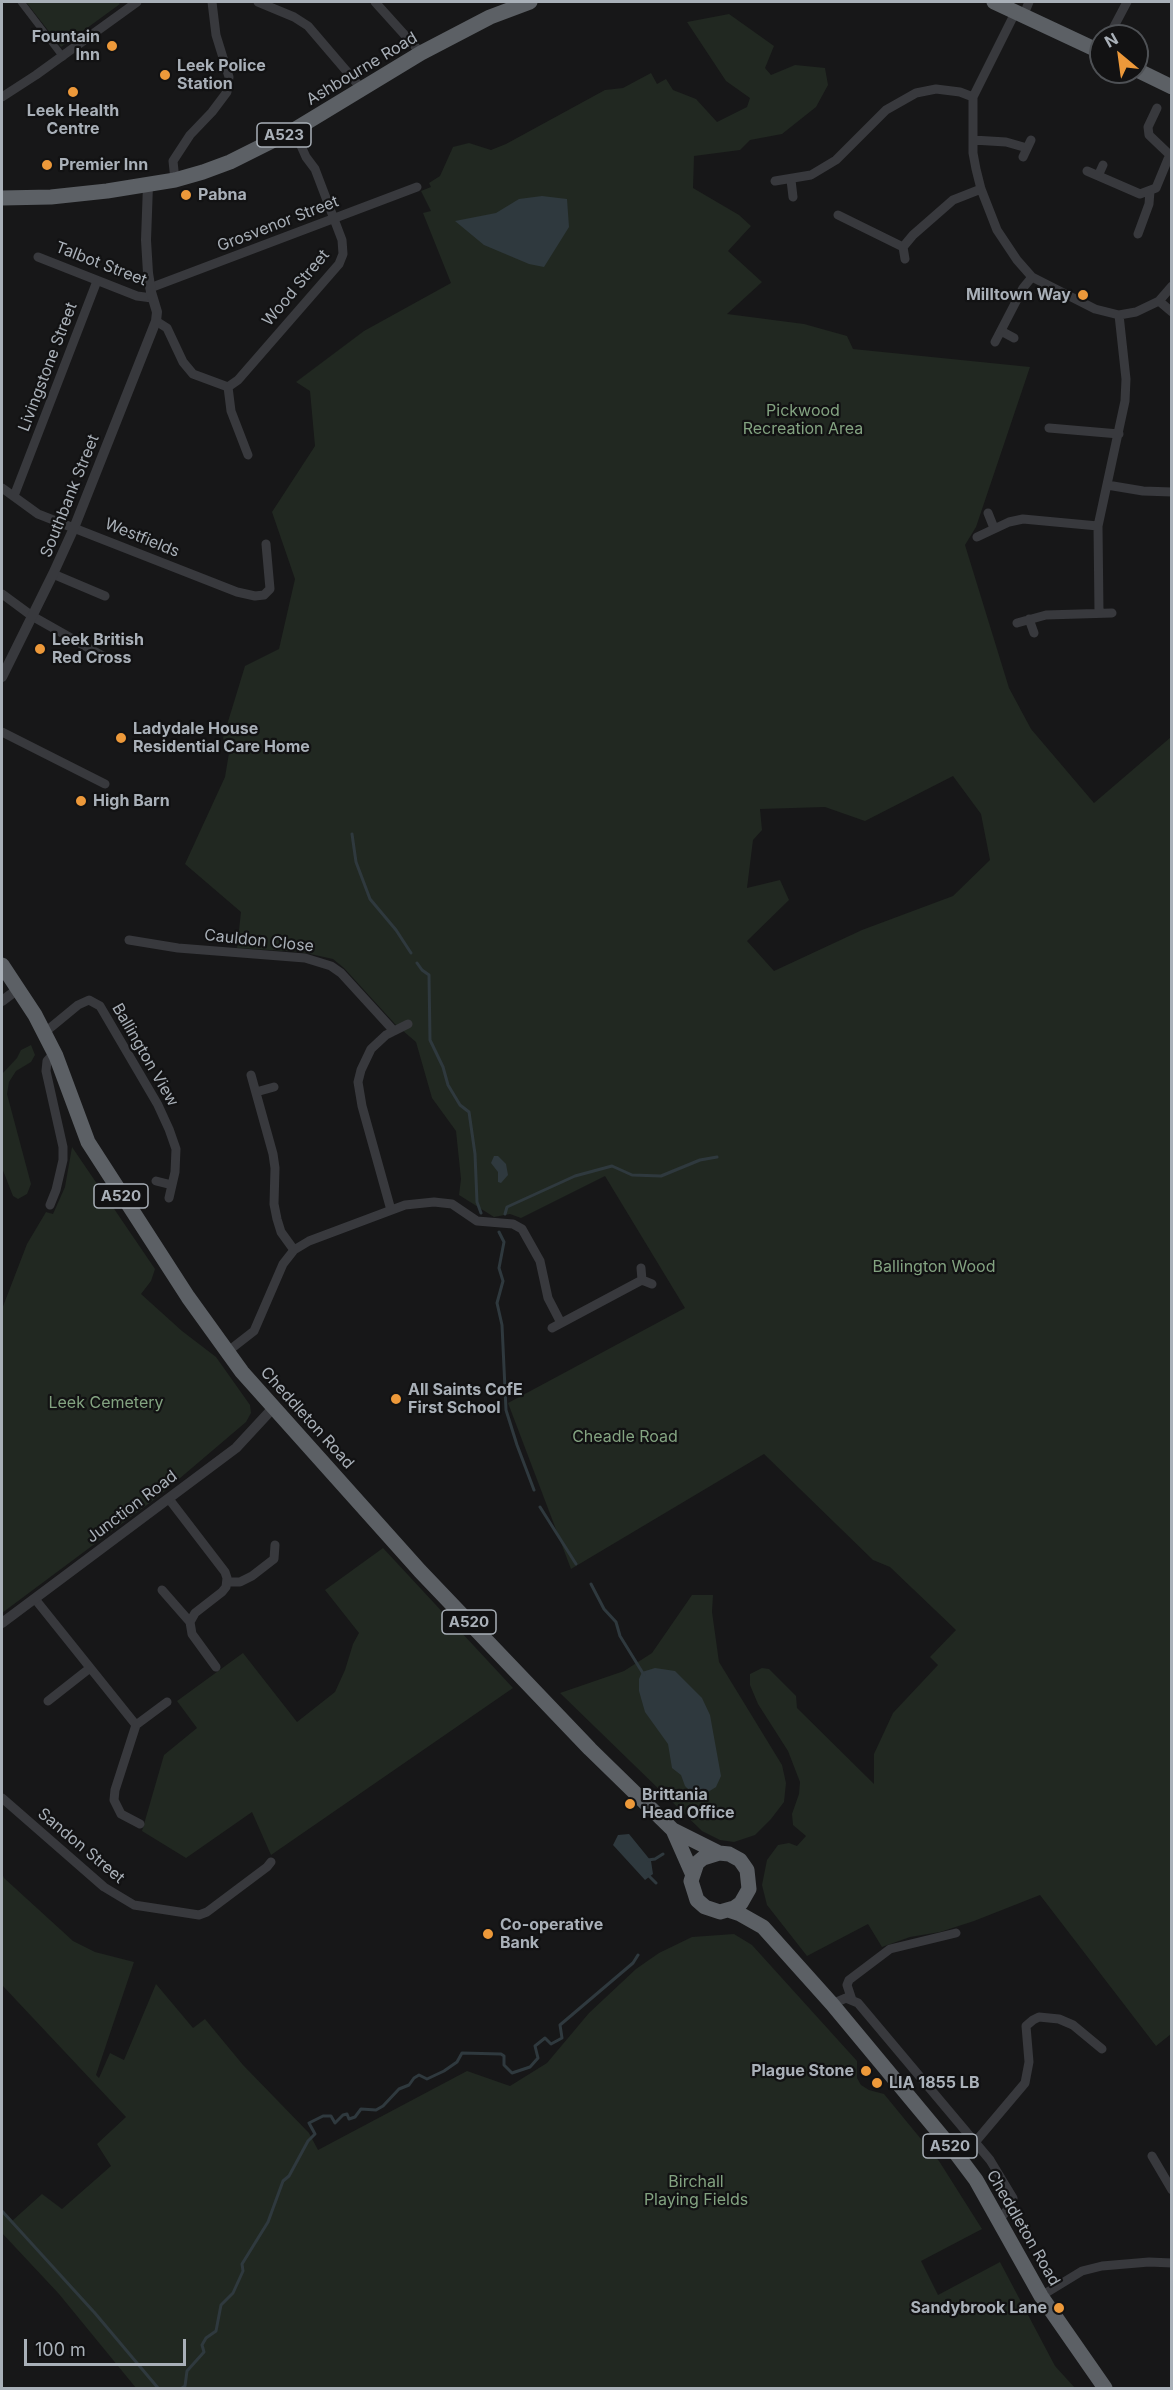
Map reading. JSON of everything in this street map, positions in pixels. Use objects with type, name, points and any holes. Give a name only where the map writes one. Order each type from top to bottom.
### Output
[{"type":"highway","name":"Ashbourne Road","points":[[2,198],[79,195],[148,185],[175,180],[230,162],[294,130],[421,53],[513,4],[530,2]]},
{"type":"highway","points":[[994,2],[1023,9],[1089,45]]},
{"type":"highway","points":[[1149,76],[1172,87]]},
{"type":"highway","name":"Cheddleton Road","points":[[2,965],[54,1053],[87,1142],[227,1352],[273,1408],[427,1579],[582,1741],[673,1830],[719,1853],[735,1857],[745,1866],[750,1880],[749,1889],[763,1928]]},
{"type":"highway","name":"Cheddleton Road","points":[[673,1830],[692,1873],[691,1888],[697,1900],[713,1911],[728,1910],[740,1914],[763,1928],[832,2004],[976,2180],[1041,2296],[1106,2388]]},
{"type":"highway","points":[[692,1873],[703,1858],[719,1853]]},
{"type":"highway","points":[[728,1910],[741,1903],[749,1889]]},
{"type":"street","points":[[21,2],[63,57]]},
{"type":"street","points":[[2,96],[63,57],[137,2]]},
{"type":"street","points":[[175,180],[173,161],[190,135],[227,92],[229,77],[216,35],[212,2]]},
{"type":"street","points":[[258,2],[294,17],[308,26],[361,88]]},
{"type":"street","points":[[375,2],[421,53]]},
{"type":"street","points":[[1116,24],[1127,2]]},
{"type":"street","points":[[1023,9],[973,97],[973,153],[981,189],[1004,242],[1032,277],[1095,309],[1119,315],[1148,307],[1159,301],[1172,286]]},
{"type":"street","points":[[775,181],[811,175],[836,160],[886,110],[916,93],[936,89],[973,97]]},
{"type":"street","points":[[1087,171],[1140,194],[1150,191],[1160,180],[1171,156],[1149,135],[1148,127],[1157,108]]},
{"type":"street","name":"Wood Street","points":[[228,387],[238,380],[339,264],[344,247],[315,170],[306,158],[294,130]]},
{"type":"street","points":[[973,140],[1029,144],[1023,157]]},
{"type":"street","points":[[1098,176],[1103,165]]},
{"type":"street","points":[[791,180],[793,196]]},
{"type":"street","points":[[148,185],[146,240],[151,293],[157,312],[156,321],[167,328],[183,362],[193,374],[228,387],[231,411],[248,455]]},
{"type":"street","name":"Grosvenor Street","points":[[151,293],[334,218],[417,187]]},
{"type":"street","points":[[905,259],[903,247],[913,235],[953,200],[981,189]]},
{"type":"street","points":[[1138,234],[1149,204],[1150,191]]},
{"type":"street","points":[[846,215],[903,247]]},
{"type":"street","name":"Talbot Street","points":[[38,257],[137,296],[151,293]]},
{"type":"street","points":[[995,342],[1023,288],[1032,277]]},
{"type":"street","name":"Livingstone Street","points":[[14,496],[97,281]]},
{"type":"street","points":[[1159,301],[1172,312]]},
{"type":"street","points":[[1100,613],[1098,526],[1125,401],[1126,379],[1119,315]]},
{"type":"street","name":"Southbank Street","points":[[2,677],[74,528],[156,321]]},
{"type":"street","points":[[1001,331],[1014,338]]},
{"type":"street","points":[[1049,428],[1119,434]]},
{"type":"street","points":[[1060,441],[1061,429]]},
{"type":"street","points":[[1107,485],[1143,491],[1172,492]]},
{"type":"street","name":"Westfields","points":[[2,488],[38,514],[237,592],[255,596],[264,595],[270,589],[266,544]]},
{"type":"street","points":[[988,513],[994,528]]},
{"type":"street","points":[[977,537],[1009,522],[1023,519],[1098,526]]},
{"type":"street","points":[[53,574],[105,596]]},
{"type":"street","points":[[2,594],[32,616],[108,659]]},
{"type":"street","points":[[1017,623],[1046,615],[1112,613]]},
{"type":"street","points":[[1029,619],[1034,633]]},
{"type":"street","points":[[2,732],[105,784]]},
{"type":"street","name":"Cauldon Close","points":[[129,940],[178,948],[305,958],[332,966],[394,1031]]},
{"type":"street","points":[[2,1000],[18,989]]},
{"type":"street","name":"Ballington View","points":[[44,1033],[78,1005],[89,1000],[100,1006],[153,1096],[169,1129],[176,1149],[169,1198]]},
{"type":"street","points":[[391,1210],[362,1106],[358,1082],[366,1056],[377,1043],[408,1024]]},
{"type":"street","points":[[50,1205],[56,1191],[63,1160],[63,1147],[46,1071],[47,1061],[54,1053]]},
{"type":"street","points":[[251,1075],[276,1168],[274,1204],[277,1219],[281,1232],[294,1250]]},
{"type":"street","points":[[256,1092],[274,1087]]},
{"type":"street","points":[[156,1181],[172,1185]]},
{"type":"street","points":[[227,1352],[254,1331],[283,1264],[294,1250],[309,1241],[391,1210],[405,1205],[424,1203],[452,1204],[477,1221],[513,1224],[522,1229],[540,1261],[548,1298],[561,1323]]},
{"type":"street","points":[[641,1268],[642,1280]]},
{"type":"street","points":[[552,1328],[642,1280],[652,1284]]},
{"type":"street","name":"Junction Road","points":[[2,1623],[236,1448],[273,1408]]},
{"type":"street","points":[[169,1499],[225,1572],[227,1582],[222,1592],[195,1613],[190,1622],[192,1634],[216,1668]]},
{"type":"street","points":[[227,1582],[240,1582],[259,1571],[274,1559],[275,1545]]},
{"type":"street","points":[[162,1590],[190,1622]]},
{"type":"street","points":[[35,1599],[136,1725]]},
{"type":"street","points":[[48,1701],[90,1668]]},
{"type":"street","points":[[140,1824],[121,1814],[114,1800],[115,1790],[136,1725],[167,1702]]},
{"type":"street","name":"Sandon Street","points":[[2,1798],[104,1887],[134,1905],[199,1915],[207,1912],[271,1862]]},
{"type":"street","points":[[852,2000],[847,1985],[849,1980],[890,1949],[956,1933]]},
{"type":"street","points":[[832,2004],[846,1998],[852,2000],[877,2024],[990,2160],[1013,2198],[1009,2208],[999,2220]]},
{"type":"street","points":[[960,2160],[1025,2083],[1029,2062],[1026,2025],[1039,2017],[1059,2019],[1073,2025],[1102,2049]]},
{"type":"street","points":[[1152,2156],[1172,2190]]},
{"type":"street","points":[[1041,2296],[1082,2271],[1102,2266],[1149,2262],[1172,2263]]},
{"type":"green space","points":[[26,2],[118,2],[120,4],[61,47]]},
{"type":"green space","points":[[729,14],[774,46],[765,68],[771,75],[795,65],[825,68],[828,85],[816,107],[782,134],[750,140],[740,150],[694,156],[693,188],[739,215],[751,226],[728,251],[762,282],[727,314],[804,324],[847,336],[853,349],[1030,367],[976,527],[965,545],[1009,688],[1031,729],[1094,803],[1171,737],[1171,2034],[1156,2046],[1040,1895],[974,1921],[940,1932],[910,1937],[882,1947],[868,1924],[807,1956],[767,1905],[762,1885],[767,1860],[778,1845],[789,1843],[797,1846],[806,1836],[793,1825],[792,1814],[799,1794],[800,1782],[788,1751],[758,1704],[750,1685],[750,1674],[762,1668],[769,1669],[796,1696],[797,1708],[874,1784],[874,1754],[893,1713],[938,1665],[930,1657],[956,1630],[890,1567],[873,1560],[764,1454],[571,1569],[508,1403],[685,1308],[605,1176],[521,1218],[510,1214],[494,1217],[459,1195],[461,1179],[456,1131],[432,1098],[416,1042],[395,1024],[333,959],[301,952],[237,948],[241,912],[185,864],[225,777],[229,753],[223,738],[245,666],[279,649],[295,579],[272,512],[315,446],[310,391],[296,382],[364,331],[451,283],[423,213],[431,211],[421,191],[431,187],[429,183],[440,176],[453,147],[469,143],[491,150],[605,90],[623,88],[651,73],[657,84],[666,79],[673,90],[696,99],[717,122],[747,107],[750,98],[726,81],[687,22]],"holes":[[[953,776],[981,814],[990,860],[953,896],[862,930],[774,971],[747,941],[789,900],[780,880],[747,888],[753,840],[762,830],[760,809],[825,807],[865,821]]]},
{"type":"green space","points":[[31,1045],[35,1055],[31,1062],[16,1071],[9,1082],[7,1094],[31,1184],[27,1194],[18,1199],[13,1196],[2,1168],[2,1074],[17,1058],[21,1050]]},
{"type":"green space","name":"Leek Cemetery","points":[[72,1147],[155,1269],[151,1281],[141,1294],[182,1331],[216,1357],[250,1405],[251,1413],[246,1422],[159,1496],[2,1613],[2,1309],[27,1244],[46,1212],[53,1214],[65,1187]]},
{"type":"green space","points":[[383,1548],[513,1688],[271,1855],[252,1812],[186,1858],[142,1831],[164,1755],[197,1728],[177,1701],[243,1653],[297,1722],[335,1692],[359,1633],[325,1590]]},
{"type":"green space","points":[[692,1595],[713,1595],[712,1612],[719,1662],[782,1765],[786,1783],[784,1802],[771,1819],[755,1835],[734,1842],[720,1840],[702,1831],[560,1693],[624,1671],[652,1653]]},
{"type":"green space","name":"Birchall Playing Fields","points":[[2,1873],[4,1878],[73,1941],[95,1952],[134,1962],[96,2075],[99,2078],[110,2053],[124,2060],[156,1984],[193,2028],[205,2019],[243,2065],[309,2133],[318,2150],[467,2071],[510,2086],[547,2063],[589,2013],[636,1969],[659,1953],[692,1937],[734,1934],[752,1945],[857,2061],[857,2078],[861,2085],[884,2094],[939,2161],[982,2229],[921,2261],[938,2295],[1000,2262],[1055,2366],[1075,2388],[136,2388],[59,2294],[2,2233],[2,2212],[12,2221],[42,2194],[62,2209],[111,2166],[97,2144],[126,2117],[2,1985]]},
{"type":"shaded area","points":[[542,196],[567,199],[569,227],[544,267],[529,264],[484,245],[455,221],[496,213],[519,199]]},
{"type":"shaded area","points":[[494,1156],[498,1156],[506,1164],[508,1175],[501,1183],[498,1182],[498,1172],[491,1163]]},
{"type":"shaded area","points":[[655,1668],[675,1671],[702,1698],[710,1715],[721,1776],[716,1787],[708,1792],[694,1795],[685,1786],[681,1775],[672,1768],[668,1744],[645,1712],[639,1691],[639,1679],[642,1672]]},
{"type":"shaded area","points":[[629,1834],[651,1861],[653,1874],[645,1880],[613,1845],[618,1835]]},
{"type":"waterway","points":[[352,834],[356,862],[370,899],[396,930],[411,953]]},
{"type":"waterway","points":[[417,963],[429,975],[430,1040],[443,1067],[448,1085],[460,1105],[469,1112],[475,1154],[477,1202],[481,1213]]},
{"type":"waterway","points":[[505,1214],[507,1207],[575,1176],[612,1166],[632,1175],[661,1176],[700,1160],[717,1157]]},
{"type":"waterway","points":[[499,1232],[504,1242],[499,1268],[503,1281],[497,1303],[502,1325],[506,1410],[534,1490]]},
{"type":"waterway","points":[[540,1507],[576,1564]]},
{"type":"waterway","points":[[591,1584],[604,1609],[616,1622],[620,1636],[644,1675]]},
{"type":"waterway","points":[[648,1860],[663,1854]]},
{"type":"waterway","points":[[647,1874],[656,1883]]},
{"type":"waterway","points":[[182,2388],[185,2386],[187,2371],[204,2352],[202,2345],[206,2338],[216,2331],[221,2305],[233,2293],[243,2271],[242,2264],[268,2222],[283,2181],[289,2176],[308,2141],[315,2134],[309,2123],[323,2116],[331,2116],[335,2123],[343,2115],[347,2114],[349,2119],[355,2117],[361,2109],[376,2110],[399,2089],[409,2085],[414,2078],[419,2075],[427,2079],[444,2071],[457,2062],[462,2053],[501,2054],[504,2056],[504,2065],[512,2073],[530,2067],[538,2058],[535,2046],[545,2038],[551,2044],[562,2038],[560,2025],[633,1963],[638,1955]]},
{"type":"waterway","points":[[2,2211],[93,2311]]},
{"type":"waterway","points":[[94,2312],[158,2388]]},
{"type":"place","name":"Fountain Inn","points":[[112,46]]},
{"type":"place","name":"Leek Police Station","points":[[165,75]]},
{"type":"place","name":"Leek Health Centre","points":[[73,92]]},
{"type":"place","name":"Premier Inn","points":[[47,165]]},
{"type":"place","name":"Pabna","points":[[186,195]]},
{"type":"place","name":"Milltown Way","points":[[1083,295]]},
{"type":"place","name":"Leek British Red Cross","points":[[40,649]]},
{"type":"place","name":"Ladydale House Residential Care Home","points":[[121,738]]},
{"type":"place","name":"High Barn","points":[[81,801]]},
{"type":"place","name":"All Saints CofE First School","points":[[396,1399]]},
{"type":"place","name":"Brittania Head Office","points":[[630,1804]]},
{"type":"place","name":"Co-operative Bank","points":[[488,1934]]},
{"type":"place","name":"Plague Stone","points":[[866,2071]]},
{"type":"place","name":"LIA 1855 LB","points":[[877,2083]]},
{"type":"place","name":"Sandybrook Lane","points":[[1059,2308]]},
{"type":"park label","name":"Pickwood Recreation Area","points":[[803,420]]},
{"type":"park label","name":"Ballington Wood","points":[[934,1267]]},
{"type":"park label","name":"Cheadle Road","points":[[625,1437]]}]
